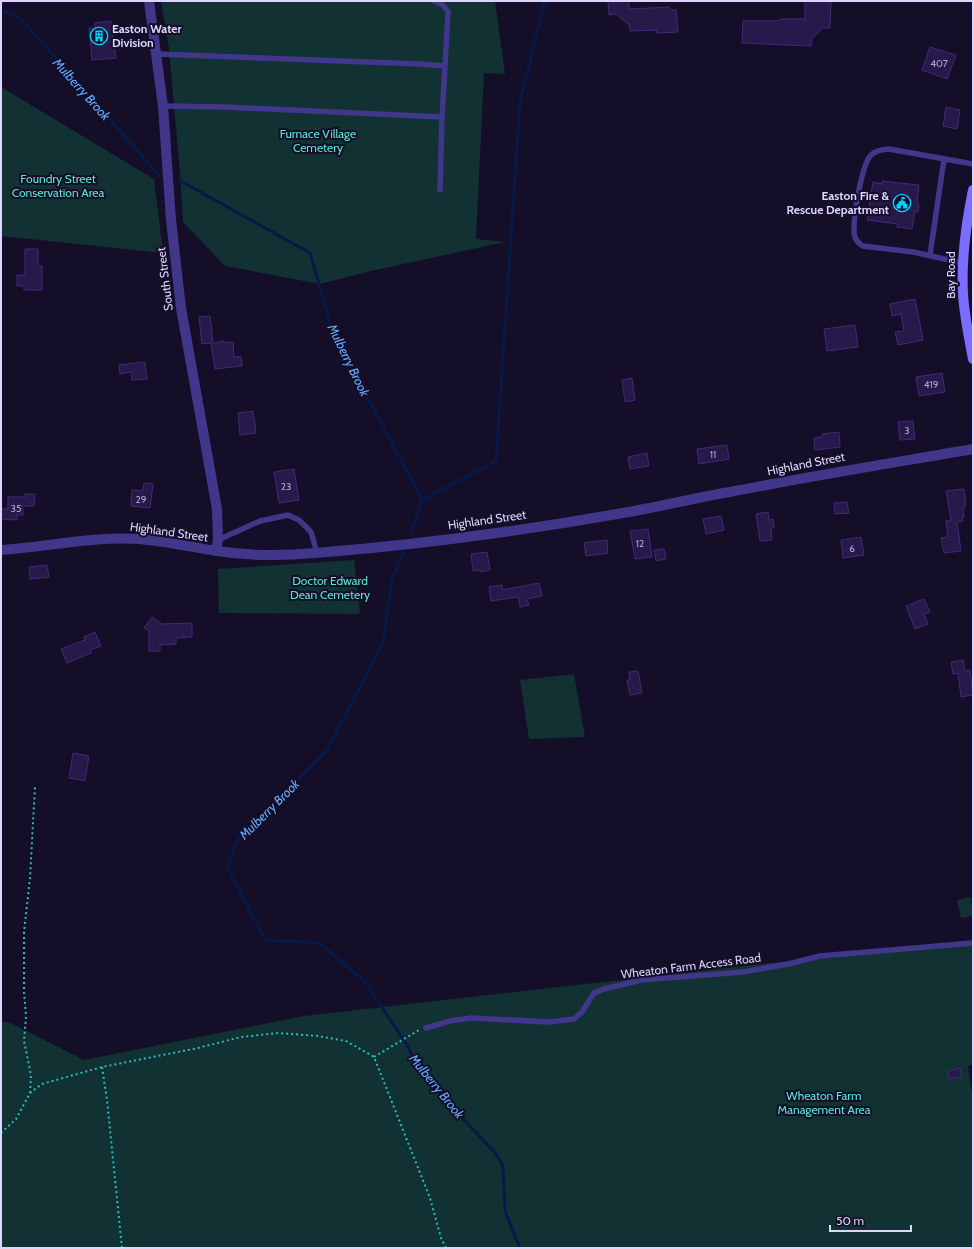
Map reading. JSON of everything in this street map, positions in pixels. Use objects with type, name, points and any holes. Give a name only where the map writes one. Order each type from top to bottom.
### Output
[{"type":"main road","name":"Bay Road","points":[[973,190],[966,230],[963,263],[963,294],[973,359]]},
{"type":"street","name":"South Street","points":[[150,1],[163,106],[171,220],[179,293],[217,509],[218,540],[216,551]]},
{"type":"street","name":"Highland Street","points":[[1,550],[120,538],[180,544],[216,551],[263,555],[317,553],[403,545],[504,532],[611,515],[852,469],[973,450]]},
{"type":"lane","points":[[434,1],[437,1],[445,7],[448,12],[442,117],[440,190]]},
{"type":"lane","points":[[157,54],[446,66]]},
{"type":"lane","points":[[163,106],[226,107],[442,117]]},
{"type":"lane","points":[[963,263],[930,255],[863,246],[857,242],[854,220],[866,163],[870,155],[877,150],[889,149],[973,164]]},
{"type":"lane","points":[[930,255],[944,159]]},
{"type":"lane","points":[[218,540],[260,521],[288,515],[299,520],[311,532],[317,553]]},
{"type":"lane","name":"Wheaton Farm Access Road","points":[[426,1028],[450,1021],[471,1018],[550,1022],[574,1019],[582,1012],[594,993],[640,980],[743,972],[788,964],[820,956],[973,943]]},
{"type":"path","points":[[1,1133],[16,1120],[30,1093],[31,1075],[24,1041],[26,1016],[24,992],[24,932],[30,878],[35,786]]},
{"type":"path","points":[[374,1057],[409,1035],[426,1028]]},
{"type":"path","points":[[30,1093],[42,1084],[102,1067],[198,1048],[242,1037],[278,1033],[318,1036],[346,1041],[374,1057],[430,1198],[441,1238],[446,1248]]},
{"type":"path","points":[[102,1067],[122,1248]]},
{"type":"green space","name":"Furnace Village Cemetery","points":[[161,1],[495,1],[505,74],[484,73],[476,239],[505,242],[371,271],[320,284],[225,266],[183,222],[169,49]]},
{"type":"green space","name":"Foundry Street Conservation Area","points":[[1,87],[154,179],[163,253],[1,236]]},
{"type":"green space","name":"Doctor Edward Dean Cemetery","points":[[354,560],[360,614],[219,613],[218,569]]},
{"type":"green space","points":[[574,674],[585,737],[529,739],[520,680]]},
{"type":"green space","points":[[971,897],[973,916],[961,918],[957,900]]},
{"type":"green space","name":"Wheaton Farm Management Area","points":[[973,940],[973,1065],[968,1066],[973,1099],[973,1248],[1,1248],[1,1021],[13,1024],[84,1060],[304,1016]]},
{"type":"building","points":[[608,1],[629,1],[629,9],[669,7],[670,10],[676,10],[678,32],[657,33],[656,30],[630,31],[629,25],[616,14],[609,15]]},
{"type":"building","points":[[831,1],[830,28],[823,28],[812,38],[811,46],[742,43],[743,21],[805,19],[805,2]]},
{"type":"building","name":"Easton Water Division","points":[[111,21],[116,58],[92,60],[89,28],[95,28],[95,23]]},
{"type":"building","points":[[930,47],[956,55],[947,79],[922,70]]},
{"type":"building","points":[[946,107],[960,110],[957,129],[943,126]]},
{"type":"building","points":[[882,181],[919,185],[917,203],[919,204],[918,212],[915,211],[912,229],[897,227],[898,224],[867,220],[873,182],[882,184]]},
{"type":"building","points":[[25,249],[38,249],[38,266],[42,266],[42,290],[24,290],[24,286],[17,286],[17,275],[25,275]]},
{"type":"building","points":[[915,299],[923,340],[898,345],[895,332],[904,331],[901,314],[892,316],[890,304]]},
{"type":"building","points":[[210,316],[213,343],[224,341],[224,343],[233,342],[234,357],[241,357],[242,366],[215,369],[211,343],[202,344],[199,317]]},
{"type":"building","points":[[855,325],[858,347],[827,351],[824,329]]},
{"type":"building","points":[[145,362],[147,379],[132,380],[131,372],[120,374],[119,365]]},
{"type":"building","points":[[942,373],[945,392],[919,396],[916,377]]},
{"type":"building","points":[[632,378],[635,400],[625,402],[622,380]]},
{"type":"building","points":[[253,411],[256,433],[240,435],[238,413]]},
{"type":"building","points":[[913,421],[915,439],[900,440],[898,422]]},
{"type":"building","points":[[839,432],[840,447],[815,450],[814,438],[822,437],[822,434]]},
{"type":"building","points":[[727,445],[729,459],[699,464],[697,449]]},
{"type":"building","points":[[647,453],[649,466],[630,469],[628,457]]},
{"type":"building","points":[[294,469],[299,500],[279,503],[274,472]]},
{"type":"building","points":[[144,483],[153,484],[150,508],[131,506],[132,490],[143,491]]},
{"type":"building","points":[[964,489],[966,506],[963,507],[964,517],[962,517],[963,521],[957,522],[961,551],[944,553],[941,538],[948,537],[946,521],[951,520],[946,491]]},
{"type":"building","points":[[25,494],[35,494],[34,506],[23,506],[23,515],[17,515],[17,520],[1,519],[1,509],[8,509],[8,497],[25,497]]},
{"type":"building","points":[[847,502],[849,513],[835,514],[834,503]]},
{"type":"building","points":[[768,512],[769,520],[773,519],[774,528],[771,528],[772,540],[760,541],[756,514]]},
{"type":"building","points":[[721,516],[724,530],[706,534],[703,519]]},
{"type":"building","points":[[648,529],[652,557],[635,559],[630,531]]},
{"type":"building","points":[[861,537],[864,555],[843,558],[841,540]]},
{"type":"building","points":[[607,540],[608,553],[586,556],[584,543]]},
{"type":"building","points":[[664,549],[666,559],[656,561],[654,550]]},
{"type":"building","points":[[487,552],[490,570],[481,572],[481,570],[473,571],[471,554]]},
{"type":"building","points":[[47,565],[49,577],[30,579],[29,567]]},
{"type":"building","points":[[539,583],[542,596],[527,599],[529,605],[520,607],[518,597],[491,601],[489,587],[502,585],[503,590]]},
{"type":"building","points":[[924,599],[930,612],[924,614],[928,624],[915,629],[906,606]]},
{"type":"building","points":[[152,617],[162,624],[192,623],[192,637],[176,638],[176,644],[160,645],[160,651],[149,651],[149,631],[144,628]]},
{"type":"building","points":[[95,632],[101,646],[90,650],[91,653],[67,663],[61,649],[85,640],[84,637]]},
{"type":"building","points":[[963,660],[965,671],[970,670],[973,695],[961,697],[958,673],[953,674],[951,662]]},
{"type":"building","points":[[638,671],[642,693],[630,695],[627,680],[630,680],[629,672]]},
{"type":"building","points":[[73,753],[89,756],[85,781],[69,778]]},
{"type":"building","points":[[960,1068],[962,1077],[949,1079],[948,1071]]},
{"type":"waterway","points":[[422,500],[496,461],[520,102],[545,1]]},
{"type":"waterway","name":"Mulberry Brook","points":[[1,9],[22,20],[159,175]]},
{"type":"waterway","name":"Mulberry Brook","points":[[179,180],[310,253],[332,330],[422,500],[411,533]]},
{"type":"waterway","name":"Mulberry Brook","points":[[404,552],[392,579],[383,643],[327,750],[236,842],[228,868],[265,940],[320,943],[365,982],[407,1045],[418,1067],[443,1097],[496,1154],[503,1166],[505,1211],[520,1248]]},
{"type":"place","name":"Easton Water Division","points":[[99,36]]},
{"type":"place","name":"Easton Fire & Rescue Department","points":[[902,203]]}]
